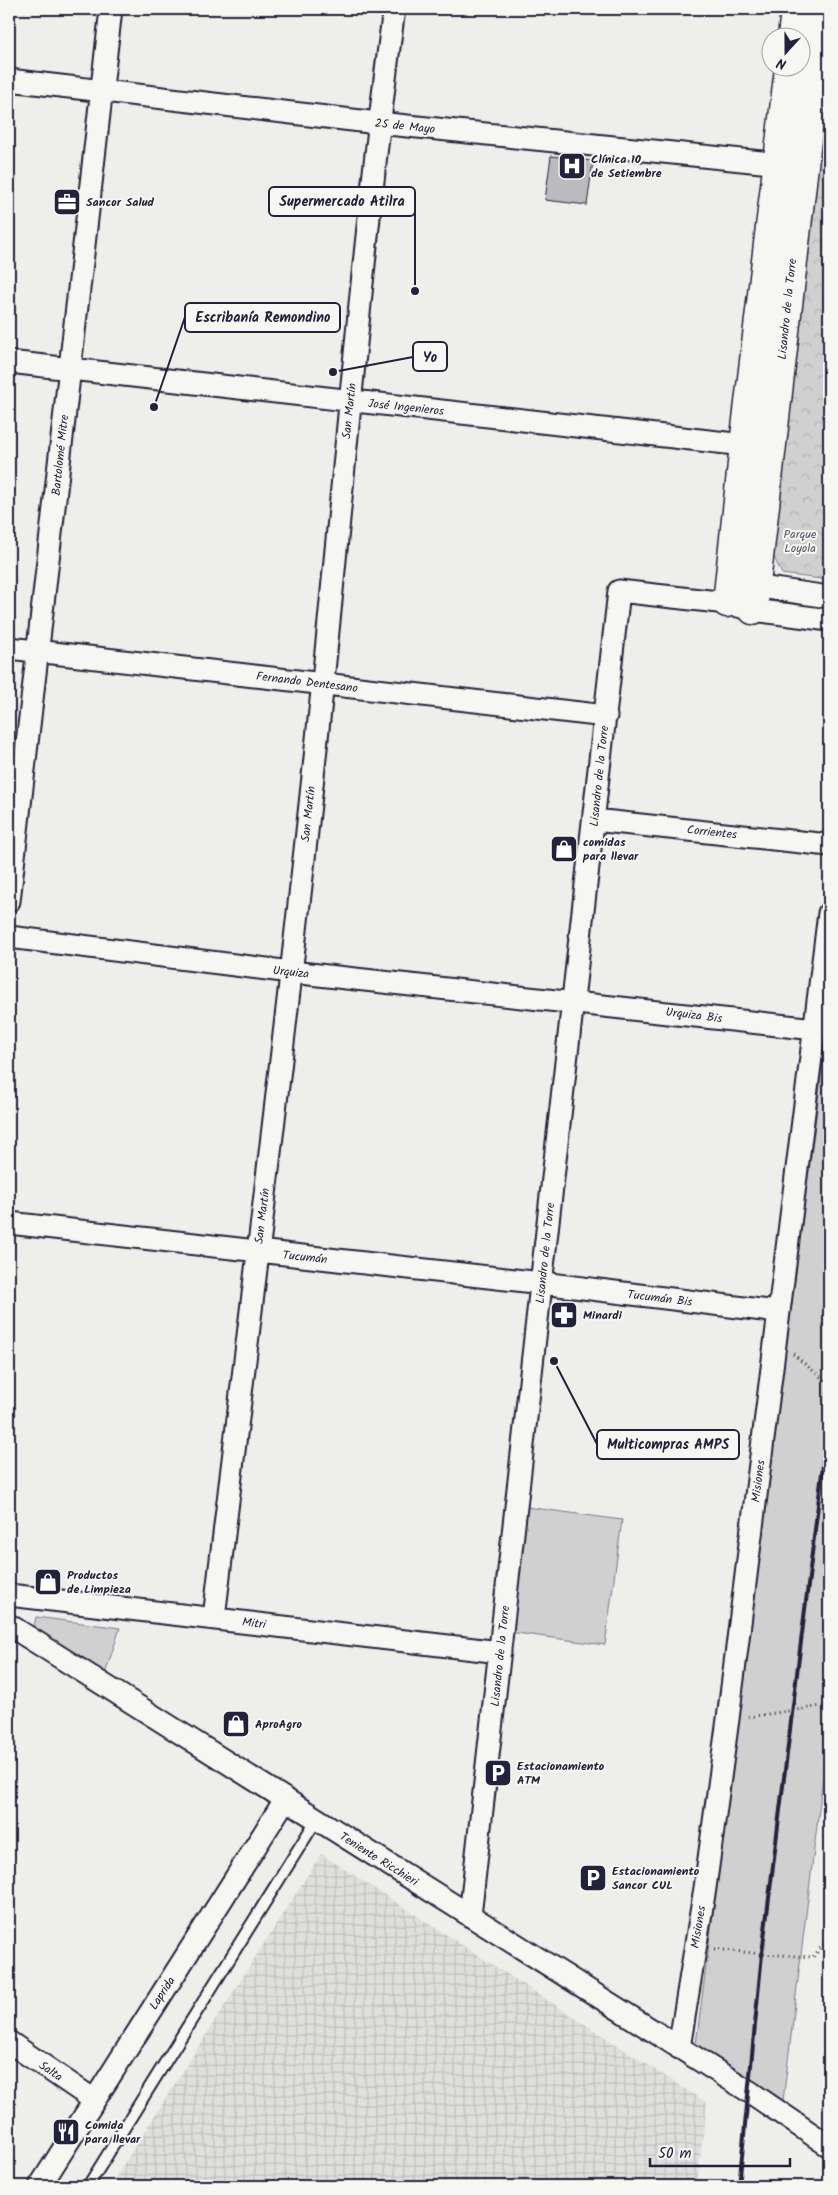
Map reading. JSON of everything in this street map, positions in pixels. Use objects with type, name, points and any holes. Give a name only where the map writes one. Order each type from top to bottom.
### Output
[{"type":"street","name":"Bartolomé Mitre","points":[[9,901],[111,9]]},
{"type":"street","name":"San Martín","points":[[214,1618],[291,972],[323,683],[378,123],[394,9]]},
{"type":"street","points":[[793,28],[796,9]]},
{"type":"street","name":"Lisandro de la Torre","points":[[742,595],[744,445],[790,165],[824,14]]},
{"type":"street","name":"Lisandro de la Torre","points":[[742,595],[790,165],[788,78]]},
{"type":"street","name":"25 de Mayo","points":[[9,80],[378,123],[790,165]]},
{"type":"street","name":"José Ingenieros","points":[[9,362],[744,445]]},
{"type":"street","name":"Lisandro de la Torre","points":[[470,1916],[619,591],[742,595]]},
{"type":"street","points":[[742,595],[829,597]]},
{"type":"street","points":[[742,595],[829,620]]},
{"type":"street","name":"Fernando Dentesano","points":[[9,648],[606,716]]},
{"type":"street","name":"Corrientes","points":[[594,820],[829,845]]},
{"type":"street","name":"Misiones","points":[[679,2048],[728,1719],[829,913]]},
{"type":"street","name":"Urquiza","points":[[9,937],[291,972],[574,1002]]},
{"type":"street","name":"Urquiza Bis","points":[[574,1002],[815,1029]]},
{"type":"street","name":"Tucumán","points":[[9,1223],[542,1283]]},
{"type":"street","name":"Tucumán Bis","points":[[542,1283],[778,1312]]},
{"type":"street","name":"Mitri","points":[[9,1595],[500,1652]]},
{"type":"street","name":"Teniente Ricchieri","points":[[9,1625],[750,2092],[829,2146]]},
{"type":"street","name":"Laprida","points":[[40,2186],[286,1800]]},
{"type":"street","name":"Salta","points":[[9,2042],[94,2100]]},
{"type":"lane","points":[[88,2186],[316,1819]]},
{"type":"path","points":[[774,1348],[789,1351],[829,1384]]},
{"type":"path","points":[[728,1719],[793,1712],[829,1705]]},
{"type":"path","points":[[695,1947],[814,1957],[829,1938]]},
{"type":"shaded area","points":[[321,1854],[707,2103],[697,2186],[110,2186]]},
{"type":"green space","name":"Parque Loyola","points":[[829,14],[829,580],[782,574],[769,547]]},
{"type":"green space","points":[[829,1016],[829,1728],[782,2109],[695,2052]]},
{"type":"green space","points":[[526,1507],[622,1520],[605,1645],[509,1632]]},
{"type":"green space","points":[[36,1617],[120,1628],[103,1680],[33,1631]]},
{"type":"building","points":[[551,156],[593,161],[587,205],[545,200]]},
{"type":"railway","points":[[739,2186],[762,1954],[829,1417]]},
{"type":"place","name":"Clínica 10 de Setiembre","points":[[572,166]]},
{"type":"place","name":"Sancor Salud","points":[[67,202]]},
{"type":"place","name":"Supermercado Atilra","points":[[415,291]]},
{"type":"place","name":"Yo","points":[[333,372]]},
{"type":"place","name":"Escribanía Remondino","points":[[154,407]]},
{"type":"place","name":"comidas para llevar","points":[[564,849]]},
{"type":"place","name":"Minardi","points":[[564,1315]]},
{"type":"place","name":"Multicompras AMPS","points":[[554,1361]]},
{"type":"place","name":"Productos de Limpieza","points":[[48,1582]]},
{"type":"place","name":"AproAgro","points":[[236,1724]]},
{"type":"place","name":"Estacionamiento ATM","points":[[498,1773]]},
{"type":"place","name":"Estacionamiento Sancor CUL","points":[[593,1878]]},
{"type":"place","name":"Comida para llevar","points":[[66,2132]]}]
